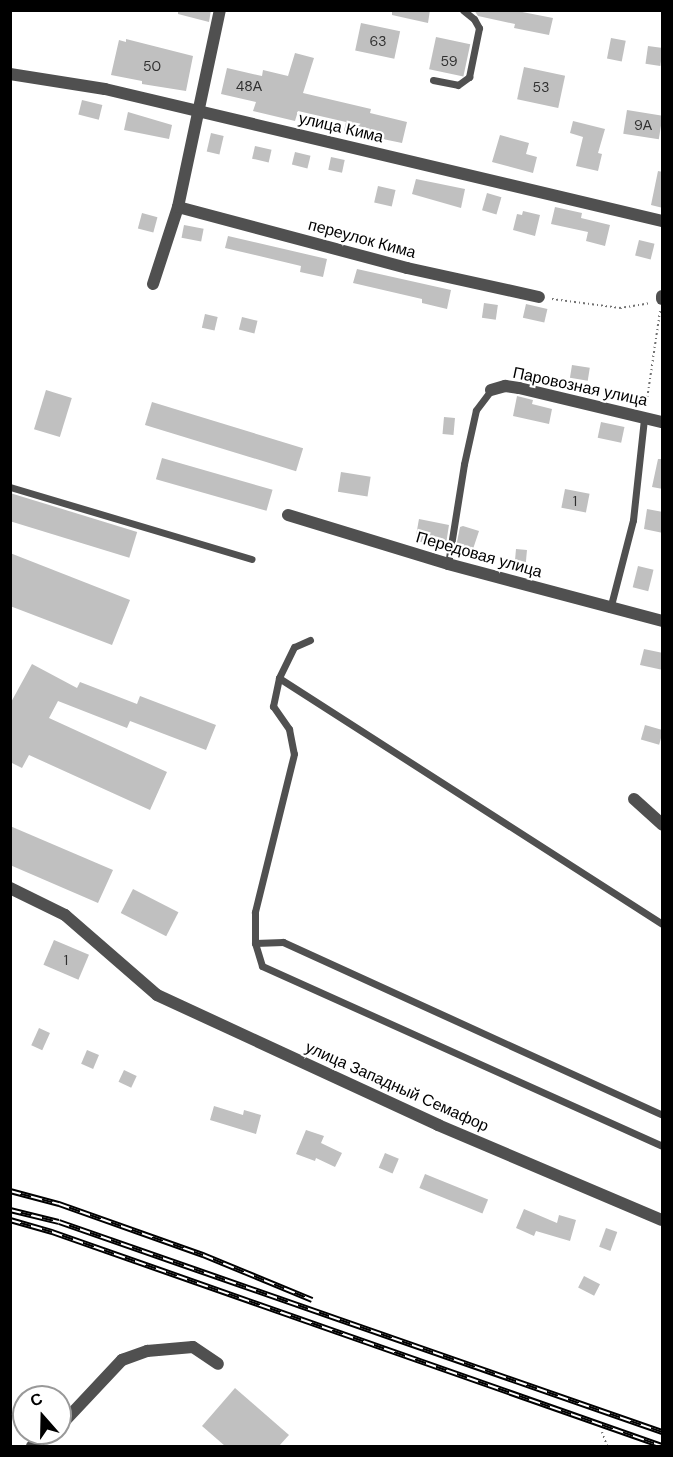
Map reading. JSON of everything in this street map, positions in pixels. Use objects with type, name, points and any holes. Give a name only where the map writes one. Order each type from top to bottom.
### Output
[{"type":"street","points":[[153,284],[178,207],[220,10]]},
{"type":"street","name":"улица Кима","points":[[10,74],[105,89],[663,221]]},
{"type":"street","name":"переулок Кима","points":[[178,207],[407,268],[539,297]]},
{"type":"street","name":"Паровозная улица","points":[[491,390],[505,386],[519,388],[663,422]]},
{"type":"street","name":"Передовая улица","points":[[288,514],[448,564],[610,609],[663,621]]},
{"type":"street","points":[[634,799],[663,824]]},
{"type":"street","name":"улица Западный Семафор","points":[[10,888],[65,915],[157,995],[438,1125],[663,1220]]},
{"type":"street","points":[[72,1413],[122,1360],[147,1351],[193,1347],[218,1364]]},
{"type":"lane","points":[[433,80],[458,85],[470,77],[479,28],[474,19],[463,10]]},
{"type":"lane","points":[[448,564],[476,410],[491,390]]},
{"type":"lane","points":[[610,609],[633,520],[644,418]]},
{"type":"lane","points":[[10,487],[252,558]]},
{"type":"lane","points":[[310,640],[294,648],[279,678],[273,706],[289,729],[294,754],[255,912],[255,943],[262,966],[663,1146]]},
{"type":"lane","points":[[279,678],[663,924]]},
{"type":"lane","points":[[255,943],[283,942],[663,1115]]},
{"type":"path","points":[[539,297],[620,308],[646,305],[662,298]]},
{"type":"path","points":[[644,418],[662,298]]},
{"type":"path","points":[[603,1432],[607,1446]]},
{"type":"building","points":[[178,10],[211,10],[209,22],[178,14]]},
{"type":"building","points":[[392,10],[430,10],[428,23],[392,15]]},
{"type":"building","points":[[474,10],[512,10],[553,18],[549,35],[514,28],[515,24],[478,16]]},
{"type":"building","points":[[361,23],[400,31],[394,59],[355,50]]},
{"type":"building","points":[[436,37],[470,44],[463,77],[429,69]]},
{"type":"building","points":[[611,38],[626,41],[622,61],[607,59]]},
{"type":"building","points":[[126,39],[193,56],[186,91],[142,84],[142,81],[111,75],[119,40],[126,42]]},
{"type":"building","points":[[648,46],[662,48],[660,66],[645,64]]},
{"type":"building","points":[[295,53],[314,58],[303,93],[371,109],[370,113],[407,122],[402,143],[344,131],[346,122],[298,111],[295,121],[253,111],[256,102],[221,94],[227,68],[262,76],[263,70],[288,76]]},
{"type":"building","points":[[524,67],[565,76],[558,108],[517,99]]},
{"type":"building","points":[[82,100],[102,105],[99,120],[78,115]]},
{"type":"building","points":[[627,110],[662,116],[659,139],[623,134]]},
{"type":"building","points":[[128,112],[172,125],[169,139],[124,130]]},
{"type":"building","points":[[573,121],[605,129],[598,153],[602,154],[598,171],[576,166],[583,137],[570,133]]},
{"type":"building","points":[[211,133],[224,136],[219,154],[207,152]]},
{"type":"building","points":[[500,135],[529,143],[526,154],[537,157],[533,173],[492,162]]},
{"type":"building","points":[[255,146],[272,150],[269,162],[252,159]]},
{"type":"building","points":[[295,152],[311,156],[307,168],[292,165]]},
{"type":"building","points":[[331,157],[345,160],[342,173],[328,170]]},
{"type":"building","points":[[658,171],[663,172],[663,208],[651,205]]},
{"type":"building","points":[[416,179],[465,189],[461,208],[412,194]]},
{"type":"building","points":[[378,186],[396,190],[392,207],[374,203]]},
{"type":"building","points":[[487,193],[501,197],[496,214],[482,210]]},
{"type":"building","points":[[555,207],[582,213],[581,218],[610,225],[605,246],[586,241],[588,232],[551,224]]},
{"type":"building","points":[[523,211],[540,215],[535,236],[513,230],[517,214],[522,215]]},
{"type":"building","points":[[142,213],[157,217],[153,233],[138,228]]},
{"type":"building","points":[[184,225],[204,229],[201,242],[182,238]]},
{"type":"building","points":[[228,236],[327,259],[323,277],[300,272],[301,266],[225,248]]},
{"type":"building","points":[[639,240],[655,244],[651,259],[635,256]]},
{"type":"building","points":[[357,269],[451,290],[447,309],[422,303],[422,299],[353,283]]},
{"type":"building","points":[[484,303],[498,305],[496,320],[482,318]]},
{"type":"building","points":[[526,304],[547,309],[544,323],[523,318]]},
{"type":"building","points":[[205,314],[218,317],[215,331],[202,328]]},
{"type":"building","points":[[242,317],[258,321],[254,333],[239,330]]},
{"type":"building","points":[[572,365],[590,368],[588,381],[570,378]]},
{"type":"building","points":[[46,390],[72,398],[60,437],[34,429]]},
{"type":"building","points":[[517,396],[533,400],[532,404],[552,409],[549,424],[513,416]]},
{"type":"building","points":[[152,402],[303,448],[296,471],[145,425]]},
{"type":"building","points":[[444,417],[455,418],[453,435],[443,434]]},
{"type":"building","points":[[601,422],[624,427],[621,443],[598,438]]},
{"type":"building","points":[[162,458],[273,490],[266,511],[156,479]]},
{"type":"building","points":[[658,459],[663,459],[663,489],[652,487]]},
{"type":"building","points":[[341,472],[371,477],[368,496],[338,492]]},
{"type":"building","points":[[565,489],[590,494],[586,512],[561,508]]},
{"type":"building","points":[[10,493],[137,532],[129,558],[10,521]]},
{"type":"building","points":[[647,509],[663,512],[663,533],[644,529]]},
{"type":"building","points":[[419,519],[449,525],[446,544],[443,546],[415,541]]},
{"type":"building","points":[[460,527],[479,531],[472,552],[456,547]]},
{"type":"building","points":[[516,549],[527,550],[525,568],[514,567]]},
{"type":"building","points":[[10,553],[130,600],[112,645],[10,606]]},
{"type":"building","points":[[638,566],[654,570],[648,591],[633,587]]},
{"type":"building","points":[[644,649],[663,653],[663,670],[640,665]]},
{"type":"building","points":[[32,664],[77,688],[80,682],[137,704],[140,696],[216,725],[206,750],[130,721],[127,728],[58,701],[49,718],[167,772],[150,810],[29,755],[22,768],[10,762],[10,704]]},
{"type":"building","points":[[645,725],[662,730],[659,745],[641,739]]},
{"type":"building","points":[[10,826],[113,870],[98,903],[10,865]]},
{"type":"building","points":[[133,889],[178,912],[166,936],[121,913]]},
{"type":"building","points":[[54,940],[89,955],[78,980],[43,965]]},
{"type":"building","points":[[39,1028],[50,1033],[42,1050],[31,1045]]},
{"type":"building","points":[[87,1050],[99,1055],[93,1069],[81,1064]]},
{"type":"building","points":[[124,1070],[137,1076],[131,1088],[119,1082]]},
{"type":"building","points":[[214,1106],[243,1115],[244,1110],[261,1115],[256,1134],[210,1120]]},
{"type":"building","points":[[306,1130],[324,1136],[321,1143],[342,1153],[335,1167],[316,1158],[315,1161],[296,1154]]},
{"type":"building","points":[[385,1153],[399,1159],[393,1174],[379,1168]]},
{"type":"building","points":[[425,1174],[488,1199],[482,1213],[419,1188]]},
{"type":"building","points":[[524,1209],[557,1223],[559,1215],[576,1220],[570,1241],[536,1231],[534,1236],[516,1228]]},
{"type":"building","points":[[606,1228],[617,1232],[610,1251],[599,1247]]},
{"type":"building","points":[[584,1276],[600,1284],[594,1296],[578,1288]]},
{"type":"building","points":[[235,1388],[289,1435],[279,1446],[225,1446],[202,1426]]},
{"type":"railway","points":[[10,1191],[59,1204],[203,1255],[312,1300]]},
{"type":"railway","points":[[10,1210],[59,1222],[662,1432]]},
{"type":"railway","points":[[10,1220],[52,1232],[662,1446]]}]
